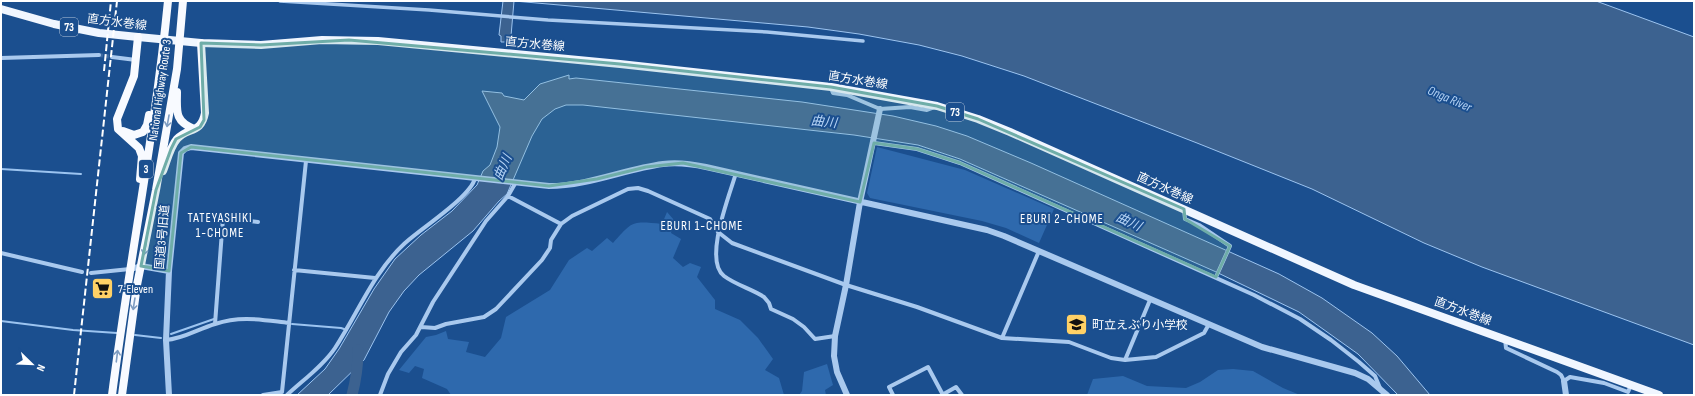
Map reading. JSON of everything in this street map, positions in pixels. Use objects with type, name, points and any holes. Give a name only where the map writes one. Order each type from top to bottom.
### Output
[{"type":"highway","name":"National Highway Route 3","points":[[112,395],[130,269],[149,155],[168,1]]},
{"type":"highway","name":"National Highway Route 3","points":[[122,395],[141,266],[177,69],[183,1]]},
{"type":"highway","points":[[138,37],[134,76],[131,87],[117,119],[118,129],[121,130],[139,148],[142,156],[138,222]]},
{"type":"highway","points":[[156,190],[176,139],[200,127],[204,120],[205,113],[201,43]]},
{"type":"highway","points":[[121,130],[134,135],[143,132],[147,124],[160,69]]},
{"type":"highway","points":[[177,69],[177,112],[180,121],[184,125],[194,129]]},
{"type":"main road","name":"直方水巻線","points":[[1,9],[54,24],[99,33],[201,43],[261,45],[322,40],[378,41],[620,64],[831,87],[937,106],[978,119],[1010,132],[1354,285],[1660,395]]},
{"type":"street","points":[[280,1],[429,10],[548,20],[767,32],[862,41]]},
{"type":"street","points":[[1,58],[99,55]]},
{"type":"street","points":[[112,57],[136,60]]},
{"type":"street","points":[[831,87],[833,93],[847,95],[880,109],[910,107],[927,110],[937,106]]},
{"type":"street","points":[[847,395],[837,372],[834,356],[835,336],[846,285],[860,202],[880,109]]},
{"type":"street","points":[[874,142],[917,149],[960,163],[1254,295],[1300,319],[1359,362],[1374,376],[1380,388]]},
{"type":"street","name":"国道3号旧道","points":[[169,395],[166,340],[169,271],[181,153],[185,149],[191,148],[306,161]]},
{"type":"street","points":[[263,395],[282,392],[306,161],[560,186],[665,164],[683,163],[736,173],[987,230],[1262,347],[1355,373],[1380,388],[1387,395]]},
{"type":"street","points":[[736,173],[718,232],[715,260],[722,275],[764,297],[769,303],[770,309],[793,319],[804,327],[815,339],[835,336]]},
{"type":"street","points":[[287,395],[323,362],[334,349],[375,278],[403,244],[451,206],[473,184],[476,178]]},
{"type":"street","points":[[380,395],[388,374],[401,352],[416,335],[433,302],[486,221],[508,196],[514,182]]},
{"type":"street","points":[[421,327],[435,328],[446,324],[484,318],[496,309],[542,260],[550,248],[551,240],[561,224],[572,216],[604,199],[628,189],[638,188],[664,197],[710,219],[718,232],[732,243],[846,285],[917,307],[1002,338],[1069,342],[1111,358],[1125,360],[1156,357],[1204,333],[1210,324]]},
{"type":"street","points":[[508,196],[561,224]]},
{"type":"street","points":[[1184,209],[1185,219],[1199,225],[1230,246],[1216,277]]},
{"type":"street","points":[[215,324],[223,218],[258,222]]},
{"type":"street","points":[[1002,338],[1039,251]]},
{"type":"street","points":[[1,253],[82,272]]},
{"type":"street","points":[[91,273],[130,269],[141,266],[169,271]]},
{"type":"street","points":[[294,270],[375,278]]},
{"type":"street","points":[[1125,360],[1150,300]]},
{"type":"street","points":[[166,340],[175,339],[215,324],[239,318],[289,323]]},
{"type":"street","points":[[1505,339],[1506,348],[1561,375],[1564,381],[1566,395]]},
{"type":"street","points":[[893,395],[889,387],[928,367],[942,395],[956,388],[962,395]]},
{"type":"street","points":[[1564,381],[1570,377],[1604,383],[1628,392],[1631,385]]},
{"type":"highlighted area","points":[[349,40],[620,64],[831,87],[937,106],[978,119],[1184,209],[1185,219],[1230,246],[1216,277],[960,163],[917,149],[874,143],[860,202],[683,163],[646,167],[597,179],[549,186],[191,147],[181,153],[169,271],[141,266],[156,190],[171,149],[176,139],[200,127],[204,120],[201,43],[261,45]]},
{"type":"shaded area","points":[[877,147],[965,170],[1054,209],[1039,243],[1006,228],[982,221],[870,198],[867,193]]},
{"type":"shaded area","points":[[667,212],[674,220],[671,233],[681,239],[673,258],[683,267],[690,263],[701,267],[697,277],[715,300],[715,309],[740,320],[758,338],[773,359],[765,370],[779,378],[784,395],[451,395],[447,389],[422,378],[424,369],[415,366],[409,373],[399,370],[426,337],[446,331],[448,339],[469,342],[466,352],[485,357],[501,338],[506,317],[550,290],[569,260],[587,248],[592,251],[607,238],[613,243],[633,224],[662,224]]},
{"type":"shaded area","points":[[827,364],[833,385],[825,390],[826,395],[799,395],[802,391],[804,372]]},
{"type":"shaded area","points":[[1233,369],[1253,371],[1283,388],[1300,395],[1087,395],[1093,379],[1123,376],[1147,386],[1186,388],[1200,382],[1218,370]]},
{"type":"water","points":[[503,1],[514,1],[511,36],[507,42],[510,44],[506,45],[506,42],[501,42],[501,36],[499,35]]},
{"type":"water","name":"Onga River","points":[[514,1],[1596,1],[1694,37],[1694,345],[1482,267],[1424,243],[1312,189],[1197,143],[1024,76],[962,56],[919,45],[859,34],[808,27]]},
{"type":"water","name":"曲川","points":[[569,75],[569,79],[576,78],[802,102],[893,116],[936,126],[967,136],[1279,274],[1322,298],[1372,333],[1397,356],[1430,395],[1398,395],[1358,354],[1299,312],[1214,271],[960,159],[918,145],[854,135],[583,105],[566,105],[555,109],[542,119],[532,136],[507,194],[473,231],[419,275],[404,291],[389,312],[364,360],[328,395],[297,395],[325,369],[339,349],[374,289],[395,259],[421,235],[452,211],[477,185],[483,171],[490,165],[497,147],[500,127],[482,91],[502,93],[504,96],[524,100],[540,84]]},
{"type":"waterway","points":[[1,169],[81,174]]},
{"type":"waterway","points":[[171,334],[214,319]]},
{"type":"waterway","points":[[1,321],[73,330],[117,333]]},
{"type":"waterway","points":[[292,324],[341,328],[347,330]]},
{"type":"waterway","points":[[135,335],[161,338]]},
{"type":"waterway","points":[[352,395],[358,362],[358,350]]},
{"type":"tunnel","points":[[99,55],[112,57]]},
{"type":"railway","points":[[104,71],[111,1]]},
{"type":"railway","points":[[74,395],[117,1]]},
{"type":"place","name":"7-Eleven","points":[[102,289]]},
{"type":"place","name":"町立えぶり小学校","points":[[1076,325]]},
{"type":"district","name":"EBURI 2-CHOME","points":[[1062,218]]},
{"type":"district","name":"TATEYASHIKI 1-CHOME","points":[[220,224]]},
{"type":"district","name":"EBURI 1-CHOME","points":[[702,225]]}]
